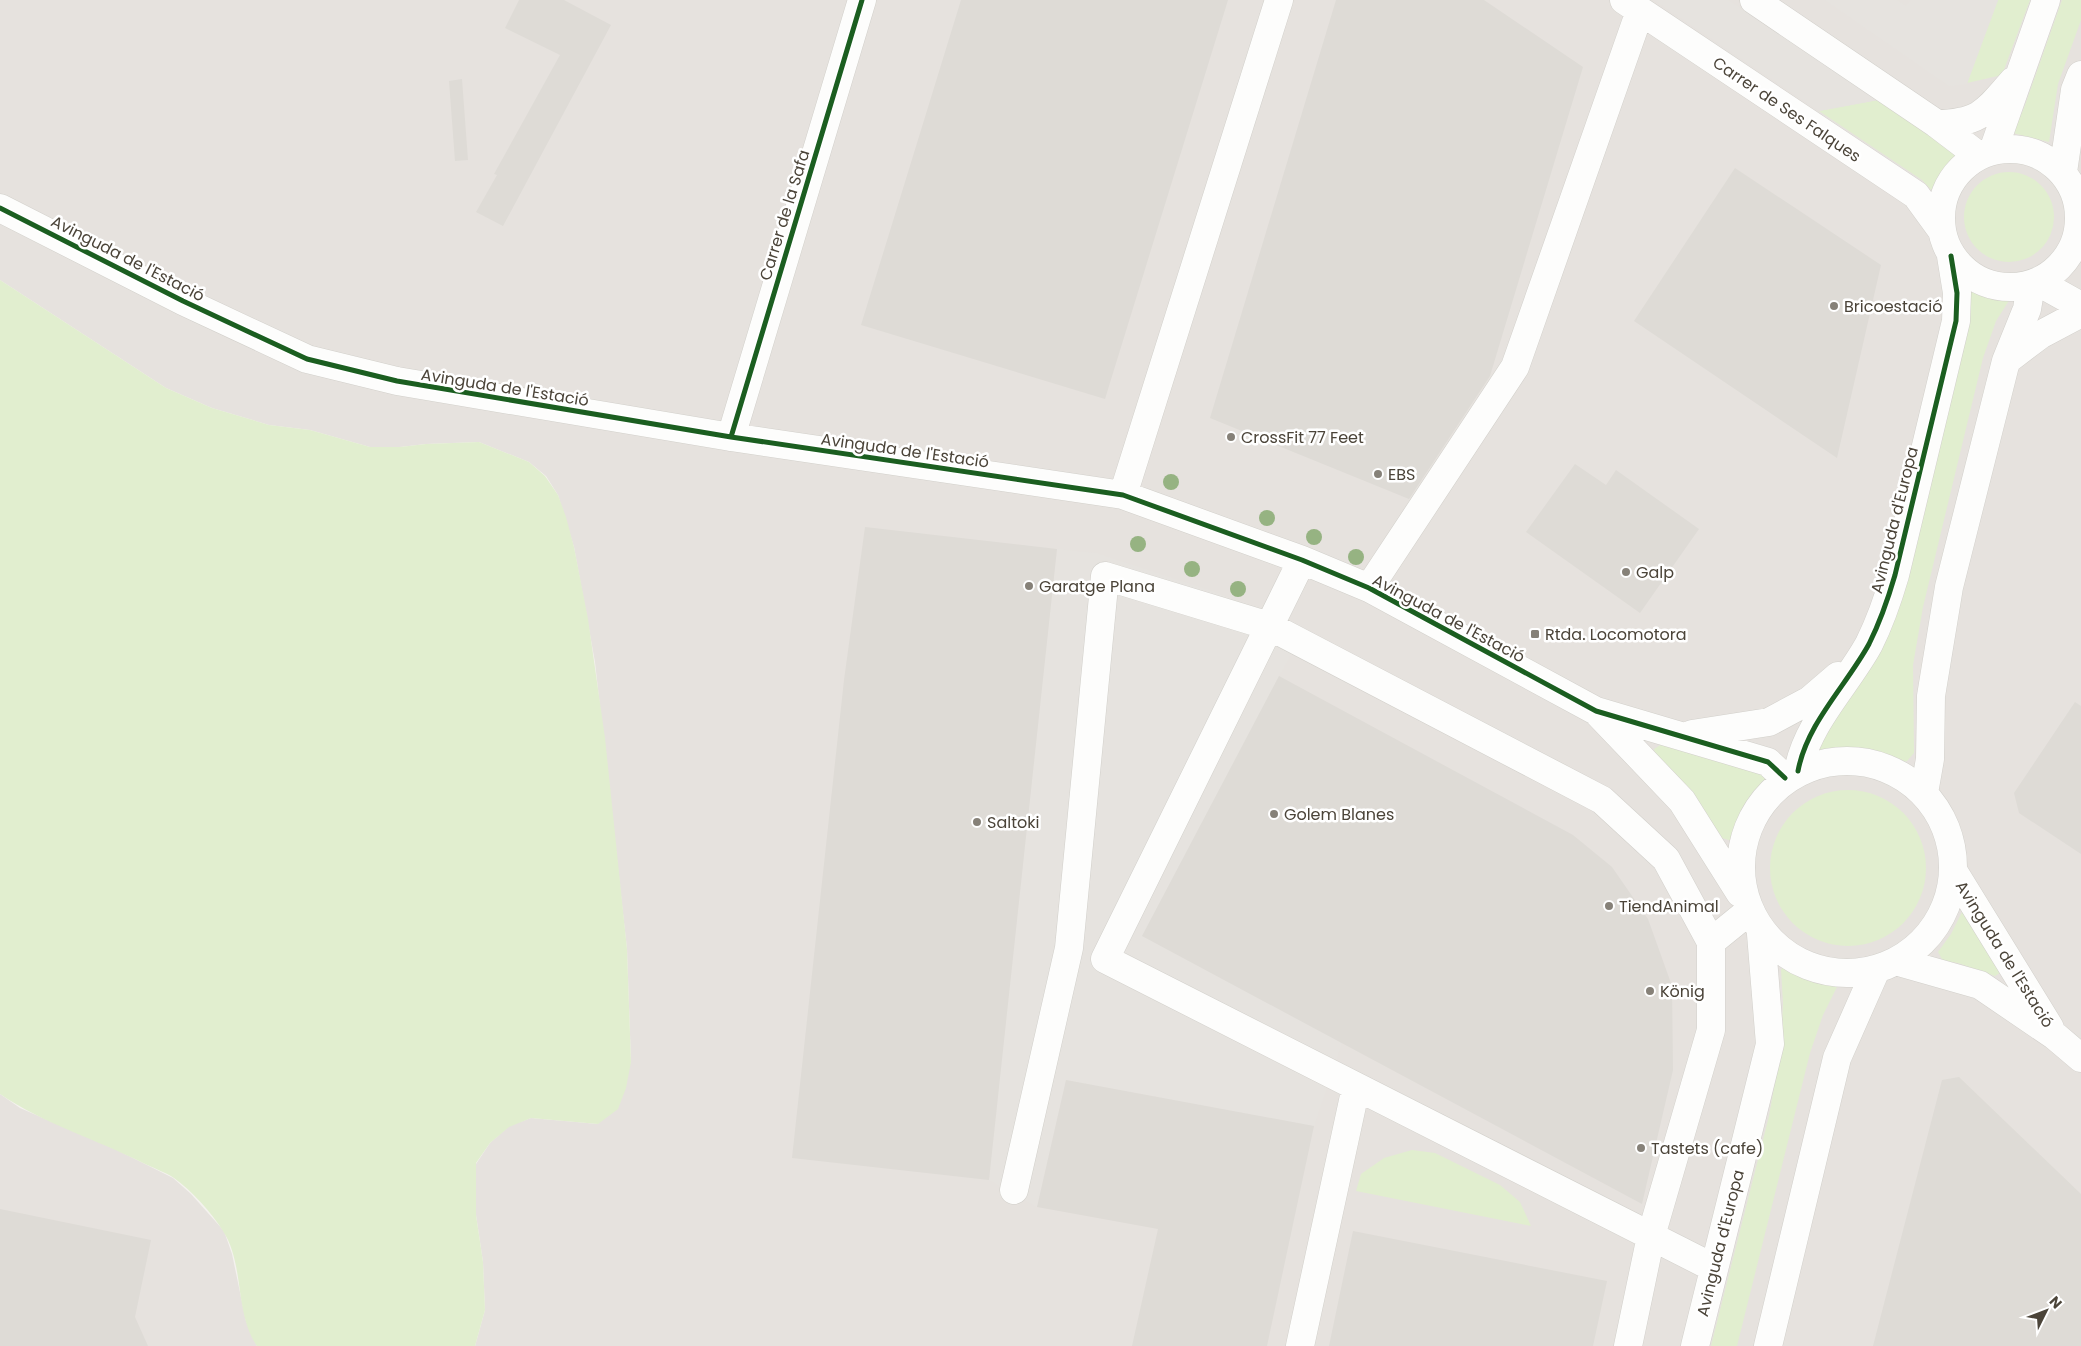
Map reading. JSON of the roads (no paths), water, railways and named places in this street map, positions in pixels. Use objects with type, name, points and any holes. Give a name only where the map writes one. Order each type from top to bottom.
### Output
[{"type":"street","name":"Carrer de la Safa","points":[[731,437],[862,0]]},
{"type":"street","points":[[1123,495],[1279,0]]},
{"type":"street","points":[[1754,0],[1937,124],[1986,154]]},
{"type":"street","points":[[1986,154],[2019,74],[2046,0]]},
{"type":"street","points":[[1369,588],[1515,367],[1632,6]]},
{"type":"street","name":"Carrer de Ses Falques","points":[[1632,6],[1916,195],[1940,228]]},
{"type":"street","points":[[1937,124],[1960,123],[1978,117],[1996,101],[2019,74]]},
{"type":"street","points":[[2063,172],[2075,90],[2081,75]]},
{"type":"street","points":[[2024,151],[2045,159],[2063,172],[2071,188],[2080,217],[2074,243],[2060,267],[2034,284],[2001,288],[1972,277],[1951,256],[1940,228],[1943,199],[1956,174],[1986,154],[2024,151]]},
{"type":"street","name":"Avinguda de l'Estació","points":[[0,208],[183,301],[307,359],[397,381],[731,437],[1123,495],[1302,560],[1369,588],[1596,711],[1768,762],[1792,775]]},
{"type":"street","name":"Avinguda d'Europa","points":[[1695,1346],[1770,1044],[1739,853],[1754,811],[1792,775],[1821,717],[1859,659],[1883,612],[1895,575],[1956,321],[1957,293],[1951,256]]},
{"type":"street","points":[[2034,284],[2081,306]]},
{"type":"street","points":[[1924,793],[1930,759],[1931,696],[1949,587],[2006,361],[2027,309],[2034,284]]},
{"type":"street","points":[[2006,361],[2040,335],[2081,313]]},
{"type":"street","points":[[1105,959],[1302,560]]},
{"type":"street","points":[[1014,1190],[1069,948],[1105,576],[1269,626],[1602,800],[1666,859],[1711,942],[1711,1030],[1652,1236],[1628,1346]]},
{"type":"street","points":[[1679,735],[1723,731],[1770,722],[1810,700],[1859,659]]},
{"type":"street","name":"Avinguda de l'Estació","points":[[1596,711],[1682,801],[1750,914],[1788,952],[1840,972],[1887,967],[1980,985],[2055,1036],[2081,1058]]},
{"type":"street","points":[[1768,1346],[1838,1058],[1887,967],[1928,939],[1947,908],[1954,872],[1947,829],[1924,793],[1886,768],[1842,760],[1792,775]]},
{"type":"street","name":"Avinguda de l'Estació","points":[[1954,872],[2055,1036]]},
{"type":"street","points":[[1711,942],[1750,914]]},
{"type":"street","points":[[1069,948],[1105,959],[1714,1268]]},
{"type":"street","points":[[1300,1346],[1356,1087]]},
{"type":"place","name":"Bricoestació","points":[[1834,306]]},
{"type":"place","name":"CrossFit 77 Feet","points":[[1231,437]]},
{"type":"place","name":"EBS","points":[[1378,474]]},
{"type":"place","name":"Galp","points":[[1626,572]]},
{"type":"place","name":"Garatge Plana","points":[[1029,586]]},
{"type":"place","name":"Rtda. Locomotora","points":[[1535,634]]},
{"type":"place","name":"Golem Blanes","points":[[1274,814]]},
{"type":"place","name":"Saltoki","points":[[977,822]]},
{"type":"place","name":"TiendAnimal","points":[[1609,906]]},
{"type":"place","name":"König","points":[[1650,991]]},
{"type":"place","name":"Tastets (cafe)","points":[[1641,1148]]}]
